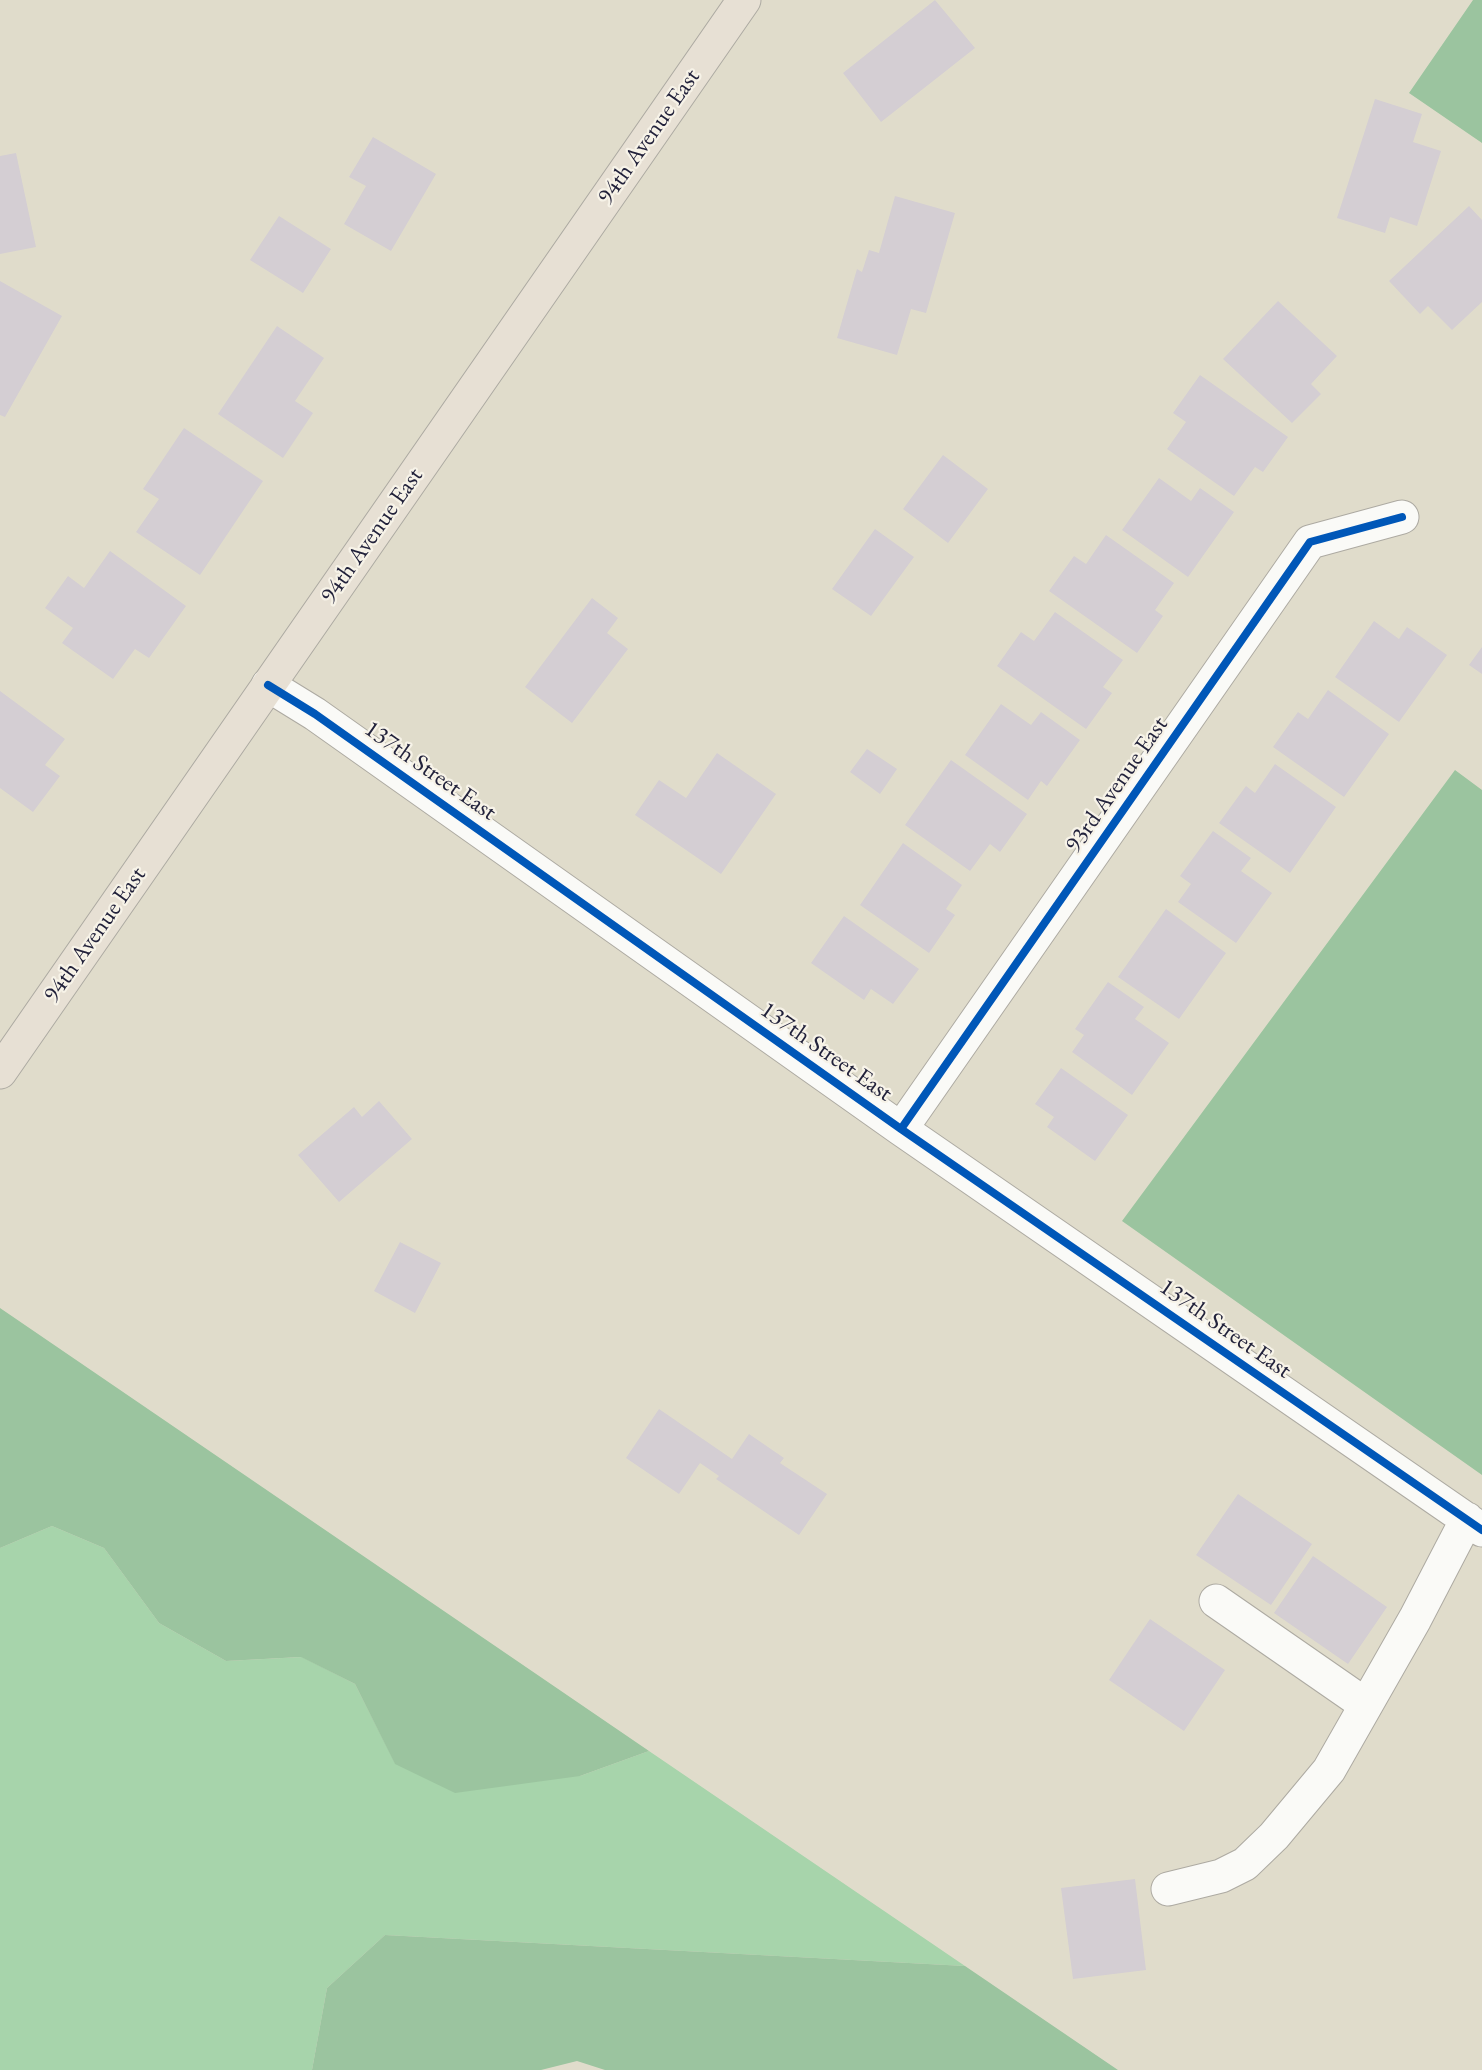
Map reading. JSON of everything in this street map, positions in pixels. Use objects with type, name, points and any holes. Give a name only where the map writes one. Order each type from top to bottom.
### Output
[{"type":"main road","name":"94th Avenue East","points":[[0,1072],[744,0]]},
{"type":"street","name":"93rd Avenue East","points":[[901,1129],[1310,542],[1402,517]]},
{"type":"street","name":"137th Street East","points":[[268,685],[325,721],[901,1129],[1474,1525]]},
{"type":"street","points":[[1168,1889],[1221,1875],[1245,1864],[1274,1836],[1329,1770],[1415,1619],[1474,1525]]},
{"type":"street","points":[[1216,1600],[1366,1705]]},
{"type":"green space","points":[[1473,0],[1482,0],[1482,143],[1409,93]]},
{"type":"green space","points":[[1455,770],[1482,790],[1482,1475],[1122,1221]]},
{"type":"green space","points":[[0,1308],[649,1751],[580,1776],[455,1793],[395,1764],[355,1684],[301,1657],[226,1661],[159,1623],[104,1548],[52,1526],[0,1548]]},
{"type":"green space","points":[[52,1526],[104,1548],[159,1623],[226,1661],[302,1657],[355,1684],[395,1763],[580,1776],[649,1751],[965,1966],[385,1935],[327,1988],[312,2070],[0,2070],[0,1548]]},
{"type":"green space","points":[[385,1935],[965,1966],[1118,2070],[605,2070],[577,2061],[541,2070],[312,2070],[327,1988]]},
{"type":"building","points":[[935,0],[975,48],[881,122],[843,73]]},
{"type":"building","points":[[1375,99],[1422,114],[1413,142],[1441,151],[1417,226],[1390,217],[1385,233],[1337,218]]},
{"type":"building","points":[[373,137],[436,174],[391,251],[344,224],[366,186],[349,177]]},
{"type":"building","points":[[16,153],[36,247],[0,254],[0,156]]},
{"type":"building","points":[[895,196],[955,213],[926,313],[911,309],[897,355],[837,338],[857,269],[862,272],[869,250],[879,253]]},
{"type":"building","points":[[1469,206],[1482,220],[1482,302],[1452,330],[1428,306],[1420,314],[1389,281]]},
{"type":"building","points":[[279,216],[331,249],[303,293],[250,260]]},
{"type":"building","points":[[0,281],[62,316],[5,417],[0,415]]},
{"type":"building","points":[[1278,301],[1337,356],[1311,384],[1321,394],[1292,423],[1223,359]]},
{"type":"building","points":[[277,326],[324,358],[295,401],[313,413],[283,458],[218,414]]},
{"type":"building","points":[[1200,375],[1288,437],[1263,472],[1255,467],[1234,496],[1167,449],[1186,422],[1173,413]]},
{"type":"building","points":[[184,428],[263,481],[200,575],[136,532],[159,499],[143,489]]},
{"type":"building","points":[[943,455],[988,489],[948,543],[903,509]]},
{"type":"building","points":[[1159,478],[1191,501],[1200,488],[1234,512],[1188,577],[1122,530]]},
{"type":"building","points":[[875,529],[914,557],[871,616],[832,589]]},
{"type":"building","points":[[1106,535],[1174,583],[1155,610],[1163,616],[1137,653],[1049,591],[1074,556],[1086,564]]},
{"type":"building","points":[[110,551],[186,606],[149,658],[135,649],[113,679],[62,643],[73,628],[45,608],[68,576],[84,588]]},
{"type":"building","points":[[592,598],[618,618],[607,633],[628,649],[572,723],[525,687]]},
{"type":"building","points":[[1055,612],[1123,660],[1103,687],[1112,693],[1086,729],[997,666],[1021,632],[1034,641]]},
{"type":"building","points":[[1374,621],[1399,639],[1407,627],[1447,655],[1399,722],[1335,677]]},
{"type":"building","points":[[1482,647],[1482,674],[1469,665]]},
{"type":"building","points":[[1328,690],[1389,734],[1344,797],[1273,747],[1298,712],[1308,719]]},
{"type":"building","points":[[0,691],[65,739],[45,765],[60,776],[33,812],[0,788]]},
{"type":"building","points":[[1001,704],[1031,725],[1041,712],[1080,740],[1047,786],[1041,781],[1028,800],[965,755]]},
{"type":"building","points":[[867,749],[897,769],[880,794],[850,772]]},
{"type":"building","points":[[717,753],[776,794],[721,874],[635,815],[659,780],[686,798]]},
{"type":"building","points":[[951,760],[1027,814],[1000,852],[990,844],[970,871],[905,825]]},
{"type":"building","points":[[1275,764],[1336,807],[1290,873],[1219,823],[1246,786],[1255,793]]},
{"type":"building","points":[[1213,831],[1251,858],[1241,871],[1272,893],[1236,943],[1178,902],[1191,884],[1180,876]]},
{"type":"building","points":[[903,843],[962,885],[946,909],[955,915],[929,953],[860,905]]},
{"type":"building","points":[[1166,909],[1226,953],[1179,1019],[1118,977]]},
{"type":"building","points":[[844,916],[919,969],[893,1004],[871,989],[864,1000],[811,963]]},
{"type":"building","points":[[1108,982],[1144,1007],[1135,1019],[1169,1043],[1132,1095],[1072,1052],[1084,1035],[1075,1029]]},
{"type":"building","points":[[1061,1068],[1128,1115],[1095,1161],[1047,1127],[1054,1117],[1035,1104]]},
{"type":"building","points":[[379,1101],[412,1139],[339,1202],[298,1155],[354,1107],[362,1117]]},
{"type":"building","points":[[400,1242],[441,1263],[415,1313],[374,1291]]},
{"type":"building","points":[[659,1409],[732,1459],[749,1434],[784,1458],[780,1463],[827,1494],[799,1535],[716,1479],[719,1476],[700,1463],[679,1494],[626,1458]]},
{"type":"building","points":[[1238,1494],[1312,1544],[1271,1605],[1196,1555]]},
{"type":"building","points":[[1313,1556],[1387,1607],[1348,1664],[1274,1613]]},
{"type":"building","points":[[1150,1619],[1225,1670],[1184,1731],[1109,1680]]},
{"type":"building","points":[[1135,1879],[1146,1970],[1073,1979],[1061,1888]]},
{"type":"cycle path","points":[[901,1129],[1310,542],[1402,517]]},
{"type":"cycle path","points":[[268,685],[315,714],[901,1129],[1482,1530]]}]
